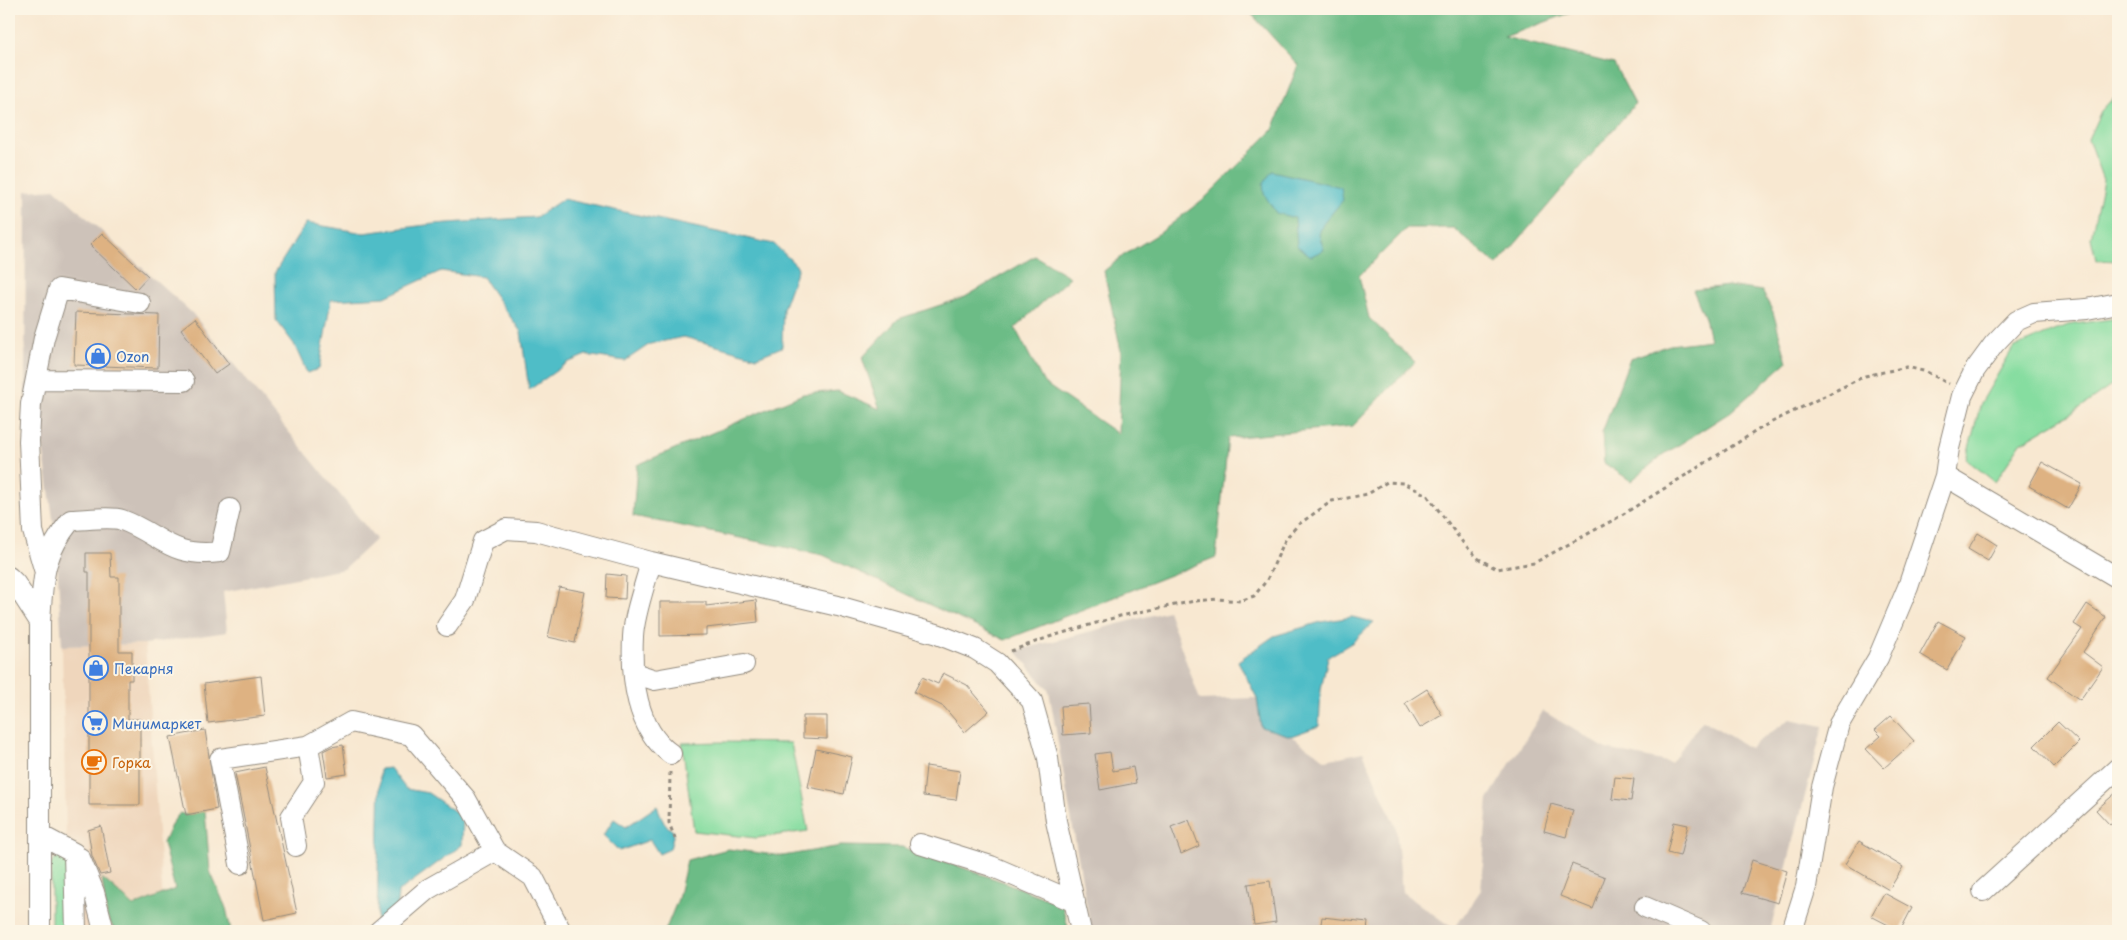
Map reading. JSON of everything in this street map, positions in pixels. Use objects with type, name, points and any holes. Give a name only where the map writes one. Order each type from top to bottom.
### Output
[{"type":"street","points":[[44,569],[33,530],[28,441],[31,404],[44,338],[59,289],[140,303]]},
{"type":"street","points":[[1792,931],[1806,887],[1822,787],[1838,724],[1878,658],[1908,587],[1945,476],[1951,440],[1962,396],[1984,357],[2016,321],[2034,314],[2087,309],[2118,303]]},
{"type":"street","points":[[36,380],[184,381]]},
{"type":"street","points":[[1945,476],[2118,578]]},
{"type":"street","points":[[40,931],[40,622],[44,569],[56,540],[72,520],[120,519],[178,550],[201,554],[220,552],[230,509]]},
{"type":"street","points":[[447,626],[465,600],[483,542],[506,529],[536,531],[651,562],[838,606],[937,634],[975,649],[997,663],[1032,701],[1048,758],[1056,821],[1080,931]]},
{"type":"street","points":[[651,562],[633,636],[635,690],[645,722],[658,745],[671,754]]},
{"type":"street","points":[[9,577],[15,583],[40,622]]},
{"type":"street","points":[[634,673],[655,680],[744,664]]},
{"type":"street","points":[[240,864],[220,759],[308,746],[351,722],[411,735],[466,799],[495,851],[533,877],[561,931]]},
{"type":"street","points":[[296,846],[291,817],[314,782],[308,746]]},
{"type":"street","points":[[1983,891],[2118,768]]},
{"type":"street","points":[[40,835],[74,853],[83,861],[94,892],[104,931]]},
{"type":"street","points":[[920,844],[991,866],[1075,902]]},
{"type":"street","points":[[379,931],[428,889],[495,851]]},
{"type":"street","points":[[74,853],[76,931]]},
{"type":"street","points":[[1645,907],[1702,931]]},
{"type":"path","points":[[997,663],[1010,652],[1049,636],[1120,616],[1195,601],[1218,599],[1240,601],[1254,596],[1267,580],[1286,538],[1299,524],[1332,501],[1368,494],[1387,482],[1403,483],[1427,495],[1464,544],[1479,559],[1497,569],[1534,563],[1617,518],[1766,425],[1865,376],[1907,367],[1927,372],[1945,381],[1962,396]]},
{"type":"path","points":[[671,754],[670,823],[676,840]]},
{"type":"shaded area","points":[[55,189],[192,313],[376,539],[344,569],[223,592],[227,632],[145,644],[62,646],[56,540],[38,411],[25,409],[26,191]]},
{"type":"shaded area","points":[[1168,611],[1200,700],[1257,698],[1261,727],[1291,736],[1326,760],[1363,752],[1396,828],[1402,892],[1454,929],[1481,890],[1488,799],[1543,711],[1606,749],[1671,763],[1703,720],[1749,748],[1790,719],[1823,726],[1770,931],[1091,931],[1049,691],[1016,651]]},
{"type":"shaded area","points":[[145,644],[165,931],[68,931],[62,646]]},
{"type":"green space","points":[[1247,9],[1581,9],[1504,37],[1614,64],[1635,104],[1497,265],[1453,228],[1407,228],[1359,276],[1369,318],[1415,362],[1353,426],[1228,438],[1216,557],[1005,640],[823,555],[633,516],[637,465],[803,394],[838,391],[880,409],[862,358],[898,319],[965,297],[1035,256],[1070,277],[1015,328],[1044,383],[1118,434],[1121,351],[1104,271],[1124,255],[1160,233],[1206,197],[1273,130],[1298,65]]},
{"type":"green space","points":[[2118,93],[2118,261],[2096,260],[2091,238],[2103,180],[2088,139],[2101,111]]},
{"type":"green space","points":[[1728,286],[1762,291],[1773,312],[1787,362],[1729,413],[1663,455],[1631,481],[1604,463],[1602,433],[1630,358],[1670,345],[1710,340],[1705,318],[1693,290]]},
{"type":"green space","points":[[2118,318],[2118,381],[2077,410],[2021,443],[1995,482],[1966,459],[1981,403],[2013,348],[2068,325]]},
{"type":"green space","points":[[682,743],[791,743],[808,831],[756,838],[694,831]]},
{"type":"green space","points":[[205,811],[210,871],[226,908],[231,931],[115,931],[107,917],[102,878],[134,906],[175,889],[163,843],[172,823],[180,813],[186,815]]},
{"type":"green space","points":[[841,846],[902,847],[1004,882],[1062,905],[1069,931],[665,931],[678,899],[687,860],[728,849],[783,856]]},
{"type":"green space","points":[[58,856],[67,857],[68,931],[51,931],[51,864]]},
{"type":"water","points":[[1272,171],[1341,187],[1343,200],[1323,224],[1319,234],[1324,250],[1311,256],[1297,246],[1295,218],[1276,213],[1264,194],[1263,184]]},
{"type":"water","points":[[563,199],[774,244],[798,267],[783,309],[782,347],[757,357],[684,337],[650,344],[625,361],[586,355],[567,363],[529,390],[521,332],[482,277],[441,271],[385,297],[331,300],[319,369],[307,373],[294,344],[276,320],[275,272],[306,223],[364,233],[434,224],[536,217]]},
{"type":"water","points":[[1352,617],[1374,622],[1353,642],[1328,657],[1321,689],[1319,726],[1291,736],[1261,727],[1257,698],[1238,661],[1274,636],[1321,622]]},
{"type":"water","points":[[390,768],[406,789],[428,793],[463,817],[462,845],[398,892],[397,909],[377,922],[380,769]]},
{"type":"water","points":[[657,806],[664,823],[674,832],[670,849],[659,854],[650,840],[619,851],[603,835],[614,819],[626,827]]},
{"type":"building","points":[[102,233],[148,276],[136,289],[90,245]]},
{"type":"building","points":[[76,312],[159,315],[158,368],[74,365]]},
{"type":"building","points":[[195,318],[229,364],[215,374],[181,329]]},
{"type":"building","points":[[2042,462],[2082,484],[2068,509],[2029,486]]},
{"type":"building","points":[[1978,533],[1997,545],[1988,561],[1968,549]]},
{"type":"building","points":[[86,553],[110,553],[111,577],[119,577],[119,651],[132,651],[132,680],[128,680],[128,719],[140,719],[140,805],[89,805],[89,572],[86,572]]},
{"type":"building","points":[[607,574],[626,576],[625,599],[606,598]]},
{"type":"building","points":[[559,587],[585,592],[575,643],[548,637]]},
{"type":"building","points":[[756,600],[758,622],[706,628],[706,635],[660,636],[660,602],[706,602],[706,606]]},
{"type":"building","points":[[2087,604],[2106,617],[2083,652],[2103,667],[2080,700],[2048,677],[2082,629],[2074,624]]},
{"type":"building","points":[[1938,621],[1966,636],[1947,670],[1920,654]]},
{"type":"building","points":[[943,673],[967,685],[989,711],[965,732],[944,707],[914,692],[922,677],[938,684]]},
{"type":"building","points":[[261,676],[265,716],[208,723],[204,684]]},
{"type":"building","points":[[1427,689],[1442,715],[1420,728],[1405,703]]},
{"type":"building","points":[[1089,704],[1091,733],[1063,735],[1061,706]]},
{"type":"building","points":[[803,716],[827,716],[827,739],[803,738]]},
{"type":"building","points":[[1891,716],[1914,741],[1884,768],[1866,749],[1881,736],[1875,730]]},
{"type":"building","points":[[2058,722],[2079,742],[2054,767],[2034,746]]},
{"type":"building","points":[[205,730],[217,809],[186,815],[170,737]]},
{"type":"building","points":[[343,745],[347,774],[327,777],[323,751],[331,747]]},
{"type":"building","points":[[816,749],[852,757],[844,794],[808,787]]},
{"type":"building","points":[[1110,752],[1113,771],[1133,767],[1136,783],[1100,790],[1095,754]]},
{"type":"building","points":[[926,766],[960,771],[956,800],[923,796]]},
{"type":"building","points":[[265,767],[297,913],[264,920],[235,773]]},
{"type":"building","points":[[1615,777],[1634,779],[1631,801],[1612,799]]},
{"type":"building","points":[[2118,791],[2118,818],[2110,825],[2096,810]]},
{"type":"building","points":[[1551,804],[1573,810],[1566,837],[1544,831]]},
{"type":"building","points":[[1189,820],[1199,846],[1181,854],[1171,827]]},
{"type":"building","points":[[1674,822],[1688,825],[1680,856],[1667,853]]},
{"type":"building","points":[[101,826],[110,873],[100,875],[92,856],[88,830]]},
{"type":"building","points":[[1859,841],[1903,867],[1889,890],[1845,864]]},
{"type":"building","points":[[1752,860],[1787,871],[1778,903],[1742,893]]},
{"type":"building","points":[[1572,864],[1605,877],[1593,909],[1560,896]]},
{"type":"building","points":[[1270,881],[1276,922],[1254,925],[1248,884]]},
{"type":"building","points":[[1884,893],[1912,908],[1900,931],[1871,916]]},
{"type":"building","points":[[1322,917],[1368,922],[1367,931],[1320,931]]},
{"type":"place","name":"Ozon","points":[[98,356]]},
{"type":"place","name":"Пекарня","points":[[96,668]]},
{"type":"place","name":"Минимаркет","points":[[95,723]]},
{"type":"place","name":"Горка","points":[[94,762]]}]
